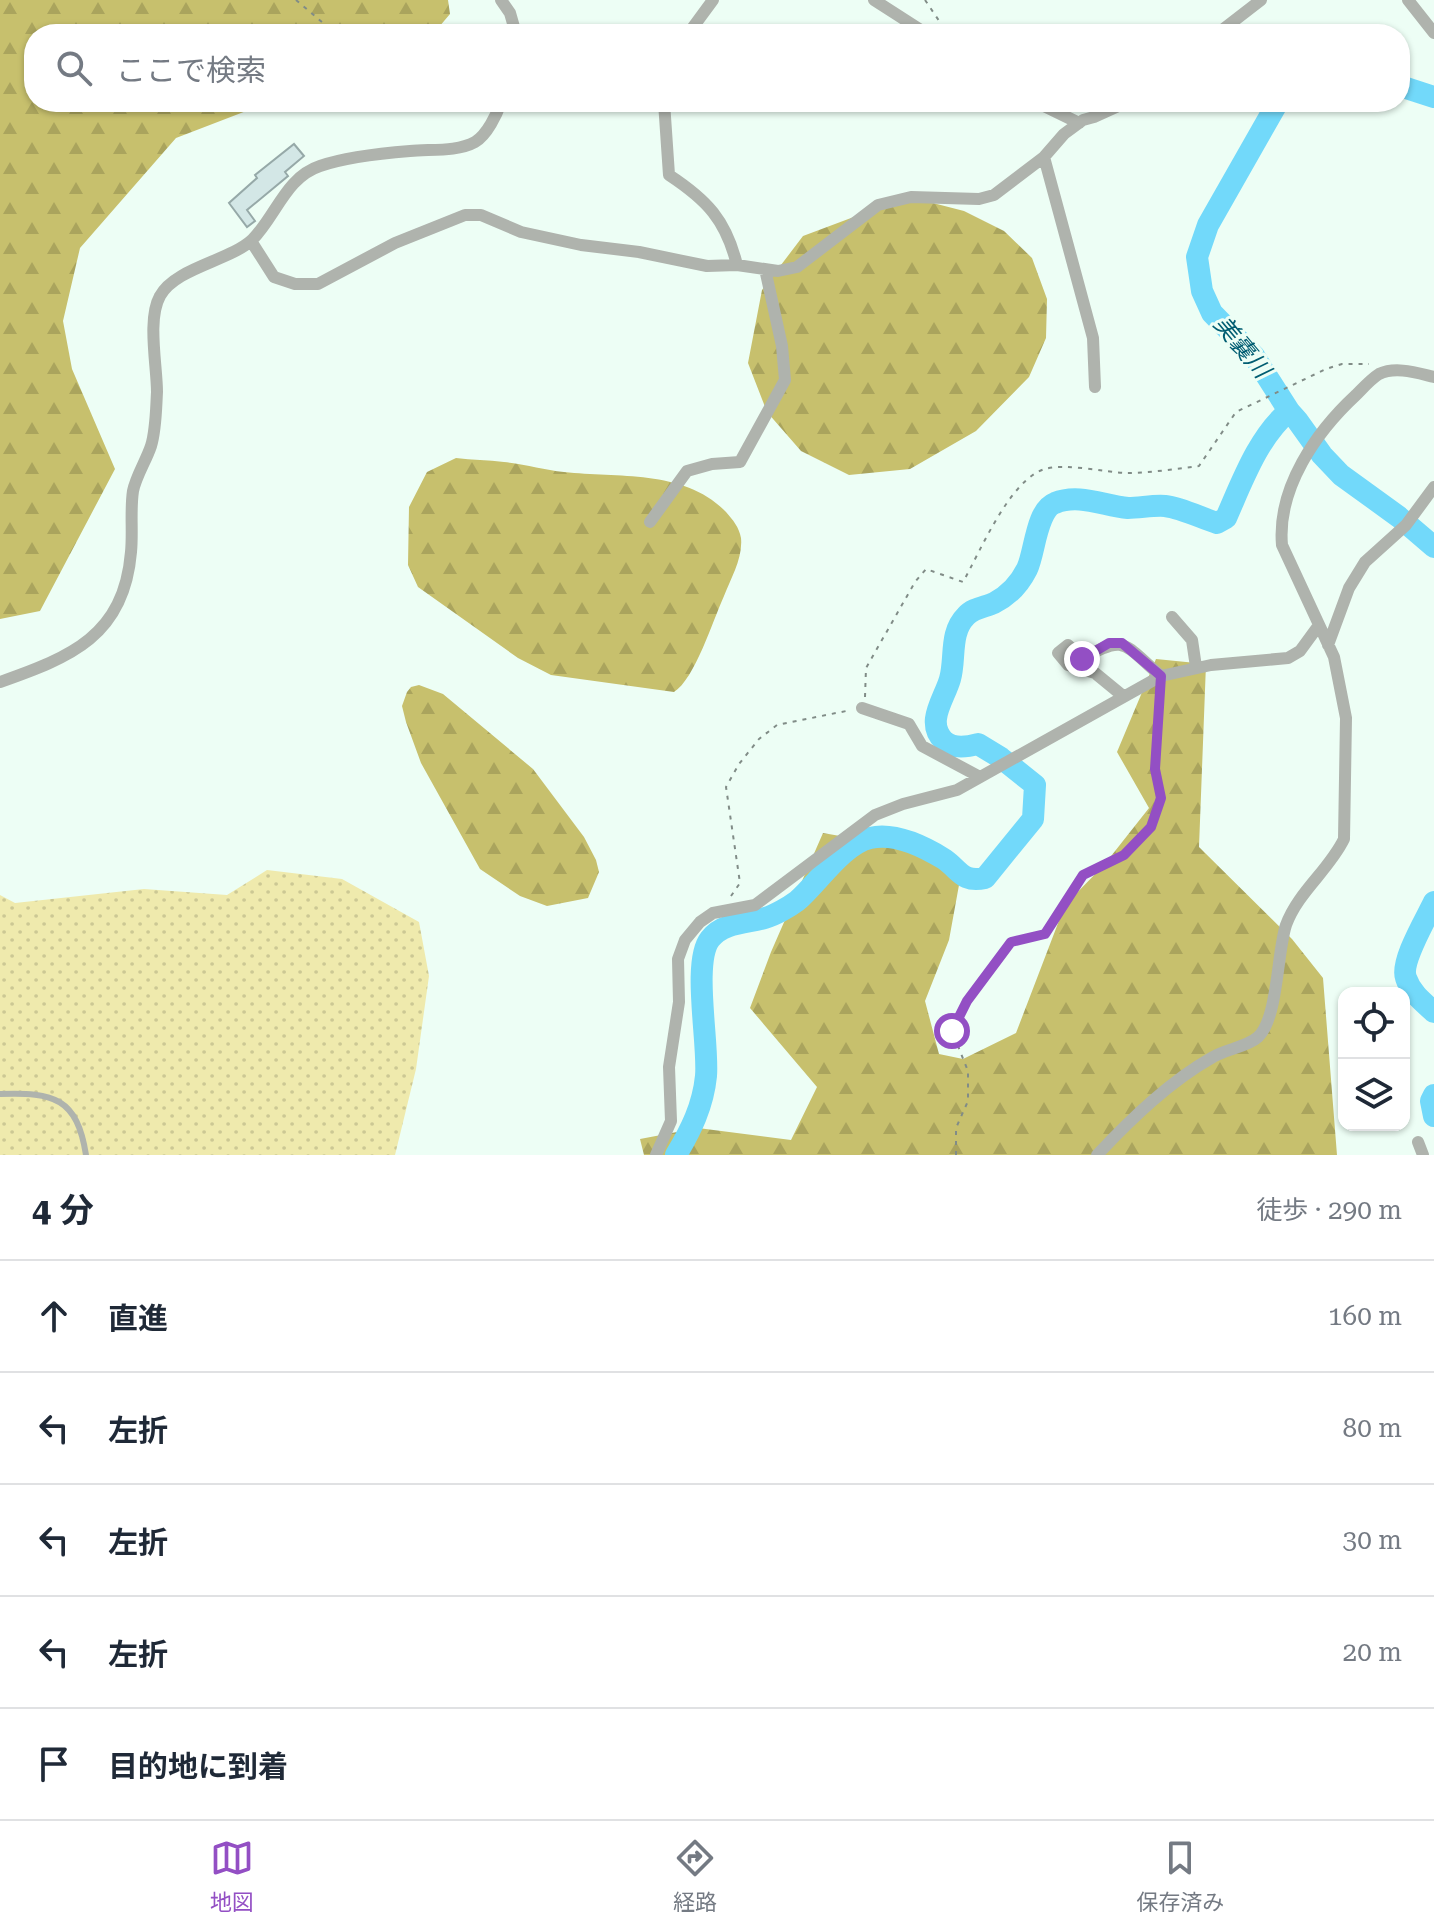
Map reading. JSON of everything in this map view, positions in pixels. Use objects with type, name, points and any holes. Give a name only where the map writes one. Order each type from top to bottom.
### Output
[{"type":"street","points":[[501,0],[513,24]]},
{"type":"street","points":[[695,24],[713,0]]},
{"type":"street","points":[[874,0],[911,24]]},
{"type":"street","points":[[1230,24],[1261,0]]},
{"type":"street","points":[[1408,0],[1434,33]]},
{"type":"street","points":[[0,682],[61,657],[88,642],[104,628],[124,589],[131,554],[133,490],[151,446],[154,429],[157,394],[154,316],[159,296],[170,284],[251,241],[300,175],[321,166],[407,151],[453,148],[476,142],[496,112]]},
{"type":"street","points":[[665,112],[669,175],[694,192],[715,212],[731,239],[737,265]]},
{"type":"street","points":[[1056,112],[1079,123]]},
{"type":"street","points":[[251,241],[274,277],[295,284],[318,284],[395,243],[465,215],[481,215],[521,232],[581,245],[639,252],[707,266],[737,265],[778,271],[797,267],[878,205],[911,197],[979,199],[994,195],[1044,157],[1064,134],[1079,123],[1104,112]]},
{"type":"street","points":[[1044,157],[1093,338],[1095,387]]},
{"type":"street","points":[[650,522],[687,471],[712,464],[740,462],[785,380],[782,346],[765,269]]},
{"type":"street","points":[[1097,1155],[1161,1094],[1213,1057],[1258,1037],[1267,1021],[1286,926],[1295,907],[1344,839],[1346,718],[1334,657],[1282,545],[1285,504],[1322,431],[1376,375],[1405,371],[1434,377]]},
{"type":"street","points":[[1328,645],[1349,588],[1371,557],[1406,525],[1434,487]]},
{"type":"street","points":[[1172,617],[1192,640],[1196,667]]},
{"type":"street","points":[[656,1155],[671,1121],[669,1067],[679,1002],[678,959],[685,940],[700,922],[722,910],[755,905],[875,815],[957,790],[1161,676],[1196,667],[1288,658],[1300,651],[1319,625]]},
{"type":"street","points":[[1123,696],[1095,673],[1068,665],[1058,653],[1068,645],[1082,659],[1109,643],[1122,643],[1161,676]]},
{"type":"street","points":[[862,708],[909,724],[922,746],[980,777]]},
{"type":"street","points":[[1418,1142],[1423,1155]]},
{"type":"lane","points":[[0,1094],[43,1095],[67,1106],[82,1129],[86,1155]]},
{"type":"path","points":[[296,0],[324,24]]},
{"type":"path","points":[[925,0],[941,24]]},
{"type":"path","points":[[722,910],[740,883],[726,787],[748,750],[777,725],[862,708],[867,687],[866,668],[915,582],[926,569],[963,582],[1014,493],[1030,478],[1046,468],[1147,472],[1199,466],[1236,412],[1342,364],[1369,364]]},
{"type":"path","points":[[956,1155],[956,1128],[968,1101],[968,1071],[952,1031],[967,1001],[1011,942],[1045,934],[1083,875],[1124,855],[1151,827],[1161,798],[1155,769],[1161,676]]},
{"type":"shaded area","points":[[267,870],[342,879],[419,922],[429,976],[416,1069],[395,1155],[0,1155],[0,895],[15,903],[144,889],[227,895]]},
{"type":"green space","points":[[0,0],[448,0],[450,14],[442,24],[24,24],[24,112],[244,112],[176,138],[80,248],[63,321],[72,369],[115,469],[40,611],[0,619]]},
{"type":"green space","points":[[929,202],[964,211],[1004,231],[1032,258],[1047,299],[1046,338],[1029,377],[976,431],[910,469],[849,475],[801,451],[767,412],[748,363],[762,290],[803,236],[891,203]]},
{"type":"green space","points":[[456,458],[671,482],[691,488],[726,512],[740,534],[738,560],[703,648],[682,685],[674,692],[551,675],[518,658],[418,587],[408,565],[409,507],[427,472]]},
{"type":"green space","points":[[1156,659],[1206,664],[1199,847],[1292,939],[1323,978],[1337,1155],[644,1155],[640,1139],[698,1128],[791,1140],[817,1087],[750,1008],[823,833],[908,848],[961,874],[949,940],[925,1001],[939,1054],[963,1059],[1016,1033],[1065,905],[1104,865],[1149,808],[1117,752]]},
{"type":"green space","points":[[419,685],[443,694],[533,769],[584,837],[596,860],[599,872],[588,898],[547,906],[520,896],[480,869],[421,763],[406,722],[402,706],[411,687]]},
{"type":"building","points":[[294,144],[304,156],[285,172],[288,176],[247,210],[255,221],[247,227],[229,203],[257,178],[255,175]]},
{"type":"waterway","name":"美嚢川","points":[[1410,89],[1434,97]]},
{"type":"waterway","name":"美嚢川","points":[[1272,112],[1208,225],[1197,257],[1202,291],[1212,313],[1254,356],[1322,455],[1341,475],[1434,547]]},
{"type":"waterway","points":[[676,1155],[696,1117],[706,1076],[702,966],[705,950],[715,933],[728,926],[769,917],[790,906],[850,848],[870,838],[889,837],[908,841],[944,859],[966,877],[985,878],[1033,819],[1035,785],[978,744],[960,747],[948,744],[939,734],[936,719],[952,671],[957,630],[972,611],[1004,597],[1021,579],[1030,562],[1040,523],[1049,507],[1073,499],[1128,508],[1165,506],[1217,523],[1226,518],[1268,434],[1289,411]]},
{"type":"waterway","name":"美嚢川","points":[[1434,902],[1410,951],[1405,971],[1411,988],[1434,1012]]},
{"type":"waterway","name":"美嚢川","points":[[1434,1095],[1431,1101],[1434,1116]]},
{"type":"route","points":[[952,1031],[967,1001],[1011,942],[1045,934],[1083,875],[1124,855],[1151,827],[1161,798],[1155,769],[1161,676],[1122,643],[1109,643],[1082,659]]}]
